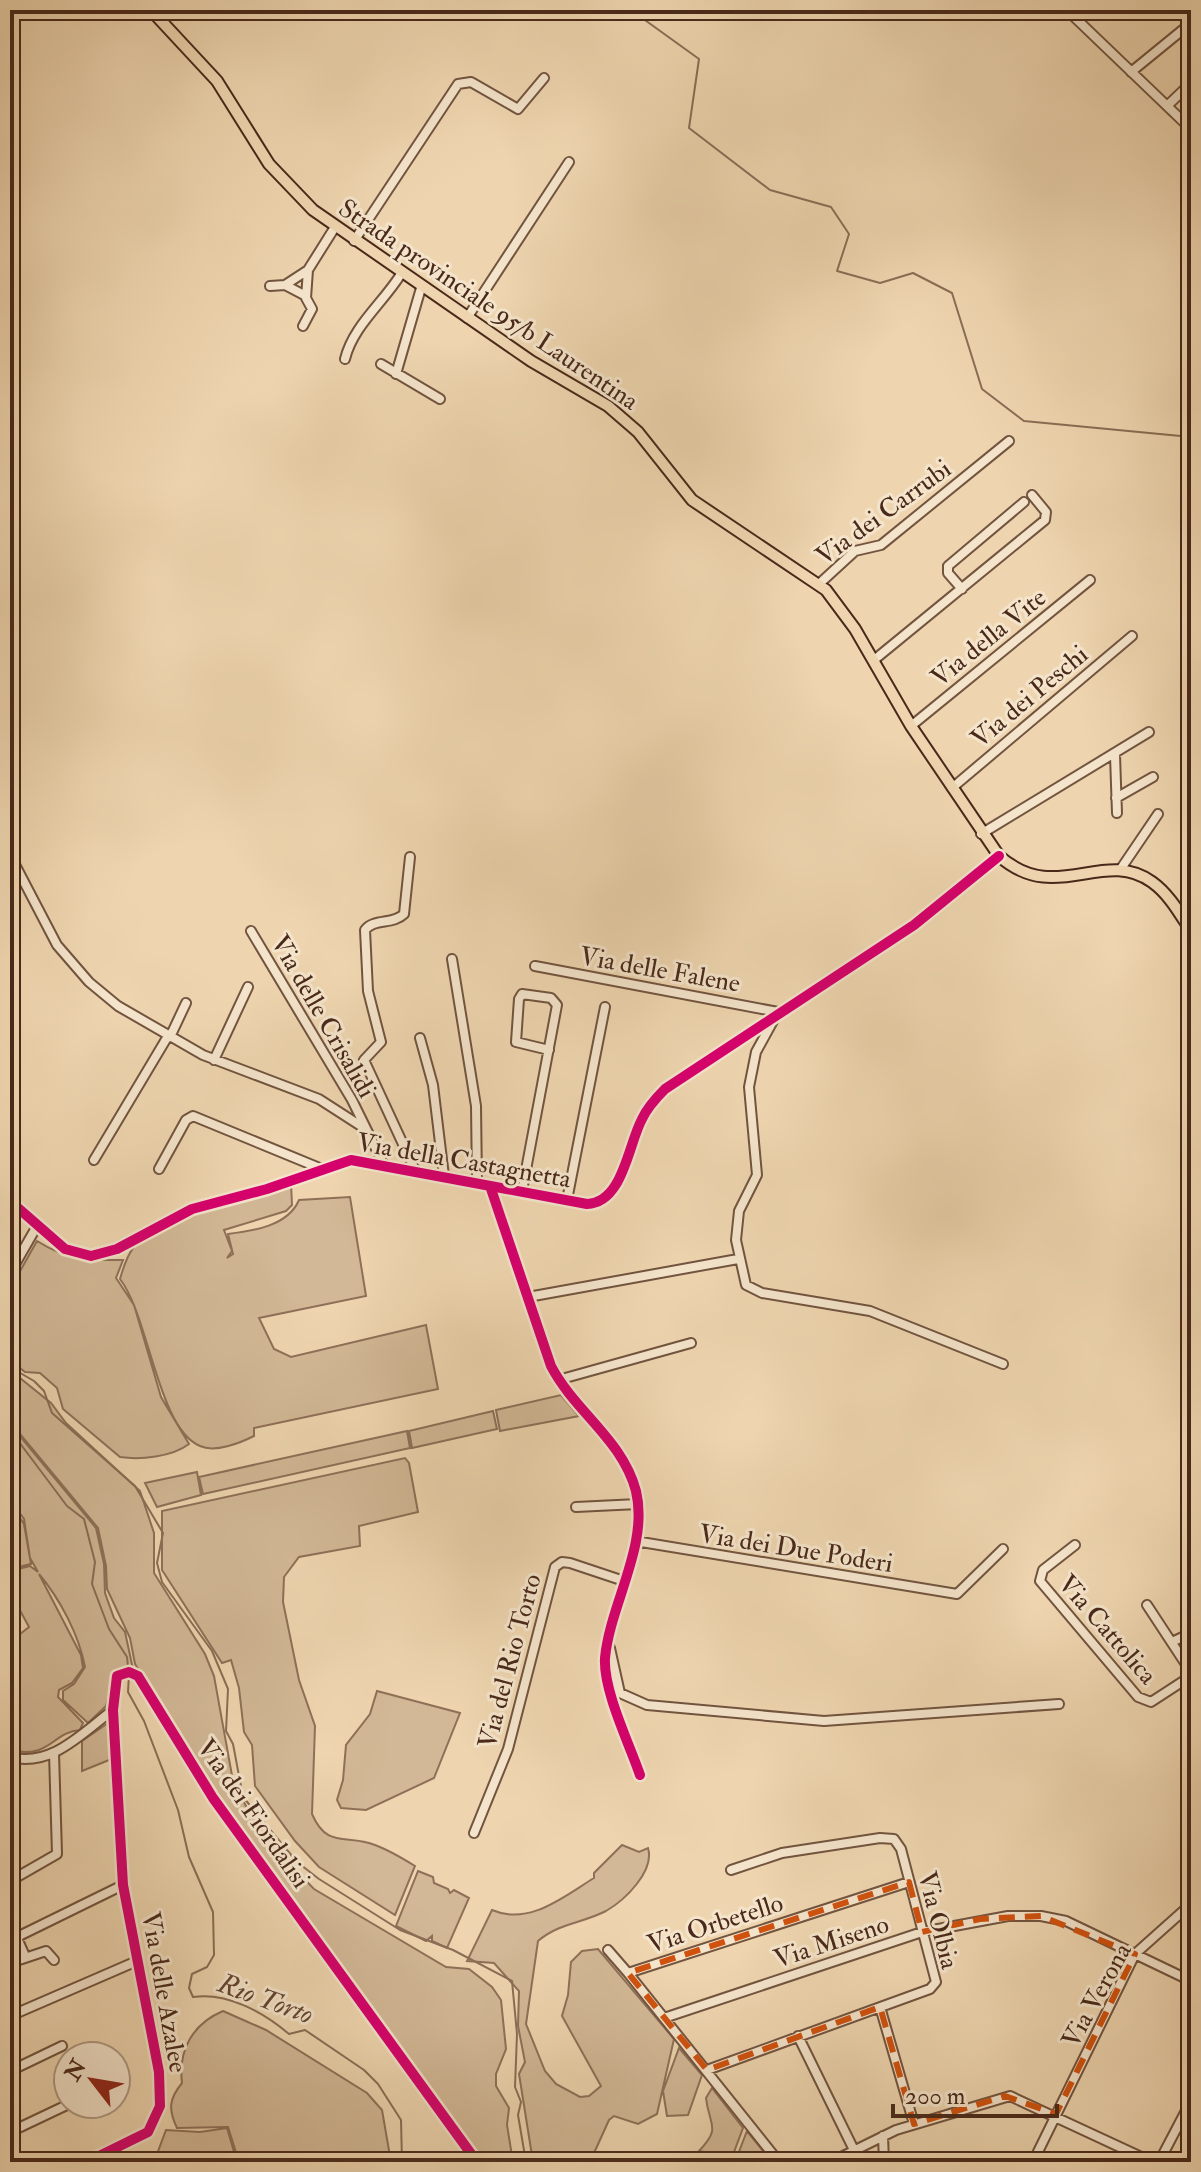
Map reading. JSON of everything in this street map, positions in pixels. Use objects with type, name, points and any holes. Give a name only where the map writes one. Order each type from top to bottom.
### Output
[{"type":"main road","name":"Strada provinciale 95/b Laurentina","points":[[151,10],[223,89],[276,172],[305,204],[421,288],[541,368],[608,406],[641,435],[690,498],[819,584],[838,604],[911,726],[981,834],[999,856],[1020,871],[1040,878],[1120,870],[1142,876],[1158,886],[1191,931]]},
{"type":"street","points":[[1067,10],[1191,129]]},
{"type":"street","points":[[1131,72],[1191,23]]},
{"type":"street","points":[[354,241],[458,84],[471,82],[518,109],[529,100],[544,78]]},
{"type":"street","points":[[1167,106],[1191,83]]},
{"type":"street","points":[[467,318],[569,162]]},
{"type":"street","points":[[270,286],[285,285],[308,270],[335,227]]},
{"type":"street","points":[[303,326],[311,312],[306,296],[308,270]]},
{"type":"street","points":[[345,359],[352,337],[401,274]]},
{"type":"street","points":[[285,285],[306,296]]},
{"type":"street","points":[[396,374],[421,288]]},
{"type":"street","points":[[381,364],[440,399]]},
{"type":"street","name":"Via dei Carrubi","points":[[819,584],[855,551],[881,545],[1009,441]]},
{"type":"street","points":[[874,660],[1045,520],[1046,512],[1032,495]]},
{"type":"street","points":[[962,589],[948,573],[948,566],[1024,502]]},
{"type":"street","name":"Via della Vite","points":[[911,726],[1090,580]]},
{"type":"street","name":"Via dei Peschi","points":[[952,788],[1132,636]]},
{"type":"street","points":[[981,834],[1149,732]]},
{"type":"street","points":[[1115,755],[1117,813]]},
{"type":"street","points":[[1116,798],[1153,777]]},
{"type":"street","points":[[1120,870],[1158,814]]},
{"type":"street","points":[[10,855],[52,937],[68,959],[118,1006],[214,1060],[319,1099],[364,1128]]},
{"type":"street","name":"Via della Castagnetta","points":[[10,1201],[70,1251],[101,1255],[186,1211],[351,1160],[383,1163],[590,1204],[605,1197],[617,1183],[642,1119],[658,1096],[688,1071],[914,925],[999,856]]},
{"type":"street","points":[[410,857],[404,914],[397,920],[370,924],[365,930],[368,988],[381,1042],[364,1060],[415,1170]]},
{"type":"street","name":"Via delle Crisalidi","points":[[251,931],[352,1100],[383,1163]]},
{"type":"street","points":[[452,959],[476,1106],[477,1182]]},
{"type":"street","name":"Via delle Falene","points":[[535,966],[778,1012]]},
{"type":"street","points":[[214,1060],[248,987]]},
{"type":"street","points":[[522,1191],[549,1050],[556,1001],[522,994],[519,998],[516,1042],[549,1050]]},
{"type":"street","points":[[94,1160],[186,1003]]},
{"type":"street","points":[[567,1200],[605,1007]]},
{"type":"street","points":[[778,1012],[758,1047],[749,1083],[749,1112],[757,1175],[738,1214],[738,1259],[744,1282],[757,1291],[865,1310],[1003,1364]]},
{"type":"street","points":[[420,1038],[433,1085],[444,1176]]},
{"type":"street","points":[[159,1169],[186,1120],[193,1116],[322,1169]]},
{"type":"street","points":[[490,1186],[558,1380],[623,1457],[638,1504],[635,1541],[609,1639],[607,1677],[640,1775]]},
{"type":"street","points":[[10,1273],[37,1226]]},
{"type":"street","points":[[528,1297],[738,1259]]},
{"type":"street","points":[[558,1380],[691,1343]]},
{"type":"street","points":[[576,1507],[638,1504]]},
{"type":"street","name":"Via dei Due Poderi","points":[[635,1541],[957,1594],[1003,1549]]},
{"type":"street","name":"Via Cattolica","points":[[1075,1545],[1044,1569],[1040,1580],[1139,1699],[1151,1702],[1191,1674]]},
{"type":"street","name":"Via del Rio Torto","points":[[474,1833],[508,1749],[555,1567],[562,1562],[570,1563],[624,1581]]},
{"type":"street","points":[[1147,1605],[1191,1674]]},
{"type":"street","points":[[1172,1642],[1191,1633]]},
{"type":"street","points":[[609,1639],[619,1691],[628,1699],[647,1705],[824,1721],[1059,1704]]},
{"type":"street","name":"Via dei Fiordalisi","points":[[123,1885],[113,1710],[116,1678],[122,1672],[133,1672],[213,1798],[477,2162]]},
{"type":"street","points":[[10,1757],[34,1761],[54,1753],[113,1710]]},
{"type":"street","points":[[10,1881],[57,1854],[54,1753]]},
{"type":"street","name":"Via Olbia","points":[[707,2070],[935,1985],[899,1845],[887,1837],[782,1853],[731,1870]]},
{"type":"street","name":"Via Orbetello","points":[[779,2162],[628,1973],[909,1882]]},
{"type":"street","points":[[17,1937],[123,1885]]},
{"type":"street","name":"Via delle Azalee","points":[[87,2162],[148,2132],[160,2106],[159,2065],[123,1885]]},
{"type":"street","name":"Via Verona","points":[[1033,2162],[1135,1954],[1189,1908]]},
{"type":"street","name":"Via Miseno","points":[[664,2018],[922,1932],[980,1919],[1041,1916],[1083,1927],[1191,1981]]},
{"type":"street","points":[[10,1922],[25,1956]]},
{"type":"street","points":[[608,1950],[628,1973]]},
{"type":"street","points":[[10,1963],[48,1951],[54,1960]]},
{"type":"street","points":[[10,2016],[137,1961]]},
{"type":"street","points":[[880,2007],[914,2124]]},
{"type":"street","points":[[798,2036],[853,2148]]},
{"type":"street","points":[[10,2071],[52,2051]]},
{"type":"street","points":[[831,2162],[853,2148],[914,2124],[1005,2096],[1022,2099],[1056,2114],[1152,2162]]},
{"type":"street","points":[[1159,2162],[1191,2101]]},
{"type":"street","points":[[10,2132],[52,2112]]},
{"type":"street","points":[[883,2136],[884,2162]]},
{"type":"highlighted area","points":[[909,1882],[922,1932],[980,1919],[1041,1916],[1135,1954],[1056,2114],[1005,2096],[914,2124],[880,2007],[707,2070],[628,1973]]},
{"type":"shaded area","points":[[291,1183],[292,1205],[286,1211],[224,1230],[232,1251],[227,1258],[233,1254],[228,1234],[269,1226],[287,1216],[299,1200],[350,1197],[366,1296],[259,1318],[274,1349],[291,1357],[426,1325],[438,1389],[254,1428],[254,1436],[227,1446],[200,1446],[186,1435],[174,1418],[164,1395],[139,1318],[120,1279],[123,1268],[140,1240],[171,1221]]},
{"type":"shaded area","points":[[37,1241],[78,1258],[123,1260],[116,1278],[134,1305],[161,1397],[189,1444],[156,1456],[120,1457],[63,1409],[57,1388],[40,1373],[25,1372],[10,1360],[10,1289]]},
{"type":"shaded area","points":[[10,1370],[51,1403],[66,1423],[140,1491],[154,1533],[154,1573],[205,1654],[214,1676],[233,1781],[250,1814],[276,1850],[314,1889],[446,1967],[469,1969],[492,1987],[501,2000],[506,2049],[496,2074],[496,2086],[509,2108],[507,2125],[513,2162],[483,2162],[221,1802],[135,1664],[130,1638],[107,1589],[98,1528],[10,1422]]},
{"type":"shaded area","points":[[561,1395],[579,1416],[500,1431],[496,1410]]},
{"type":"shaded area","points":[[493,1411],[497,1429],[412,1448],[409,1431]]},
{"type":"shaded area","points":[[10,1424],[96,1528],[104,1564],[105,1593],[114,1618],[125,1632],[133,1669],[115,1674],[106,1706],[88,1723],[63,1700],[63,1691],[74,1684],[85,1667],[78,1642],[68,1618],[39,1574],[81,1655],[83,1668],[72,1683],[59,1690],[58,1697],[83,1723],[80,1730],[63,1735],[42,1749],[23,1752],[10,1750],[10,1654],[20,1647],[15,1638],[29,1627],[10,1592],[10,1571],[30,1566],[38,1572],[30,1558],[24,1519],[10,1500]]},
{"type":"shaded area","points":[[407,1431],[410,1448],[203,1494],[199,1477]]},
{"type":"shaded area","points":[[405,1458],[409,1463],[418,1512],[359,1526],[360,1546],[299,1557],[284,1577],[283,1602],[299,1680],[315,1726],[312,1814],[324,1832],[331,1836],[375,1845],[415,1866],[395,1915],[319,1867],[295,1841],[255,1786],[252,1745],[244,1732],[239,1688],[231,1660],[222,1663],[162,1570],[162,1511]]},
{"type":"shaded area","points":[[197,1472],[201,1495],[157,1507],[145,1483]]},
{"type":"shaded area","points":[[10,1503],[24,1524],[31,1564],[10,1569]]},
{"type":"shaded area","points":[[377,1691],[460,1713],[434,1778],[366,1810],[341,1808],[337,1800],[343,1780],[346,1745],[370,1714]]},
{"type":"shaded area","points":[[111,1721],[114,1758],[82,1771],[82,1741]]},
{"type":"shaded area","points":[[622,1845],[639,1852],[648,1848],[649,1857],[643,1875],[622,1900],[606,1911],[554,1930],[538,1941],[526,2024],[545,2071],[556,2084],[580,2097],[589,2096],[601,2086],[562,2016],[568,1995],[571,1962],[582,1951],[598,1949],[674,2039],[657,2114],[638,2124],[614,2116],[609,2120],[590,2162],[533,2162],[519,2074],[525,2062],[518,2026],[519,1991],[494,1963],[467,1961],[492,1910],[519,1914],[558,1901],[594,1878],[594,1873]]},
{"type":"shaded area","points":[[418,1871],[433,1877],[434,1883],[450,1893],[454,1890],[469,1898],[447,1948],[432,1941],[432,1936],[426,1941],[396,1926]]},
{"type":"shaded area","points":[[223,2011],[266,2030],[367,2093],[382,2110],[391,2162],[239,2162],[228,2127],[177,2128],[171,2104],[182,2083],[185,2050],[195,2031]]},
{"type":"shaded area","points":[[679,2048],[702,2075],[688,2115],[667,2116],[663,2091]]},
{"type":"shaded area","points":[[712,2088],[743,2128],[734,2152],[728,2156],[699,2151],[712,2131],[706,2098]]},
{"type":"shaded area","points":[[227,2128],[237,2162],[154,2162],[166,2130],[200,2132]]},
{"type":"shaded area","points":[[747,2131],[772,2162],[735,2162]]},
{"type":"waterway","points":[[631,10],[699,59],[689,128],[770,190],[831,207],[849,234],[837,271],[880,283],[913,273],[952,293],[982,389],[1024,421],[1191,437]]},
{"type":"waterway","points":[[1191,812],[1181,860],[1191,870]]},
{"type":"waterway","points":[[10,1367],[34,1381],[44,1391],[52,1413],[135,1486],[163,1533],[157,1563],[162,1582],[212,1651],[228,1689],[226,1731],[233,1744],[243,1797],[297,1862],[319,1879],[400,1930],[453,1950],[512,1981],[517,2034],[515,2087],[521,2102],[518,2115],[526,2162]]},
{"type":"waterway","name":"Rio Torto","points":[[10,1430],[67,1506],[84,1519],[95,1562],[92,1584],[109,1629],[127,1657],[128,1667]]},
{"type":"waterway","name":"Rio Torto","points":[[129,1674],[128,1692],[144,1721],[178,1810],[189,1857],[213,1912],[214,1955],[207,1967],[192,1974],[189,1988],[193,1997],[219,1998],[244,2005],[289,2034],[305,2030],[364,2070],[378,2084],[401,2120],[402,2162]]},
{"type":"cycle path","points":[[10,1201],[65,1249],[91,1256],[117,1249],[192,1209],[267,1189],[351,1160],[587,1204],[599,1201],[617,1184],[644,1115],[665,1089],[914,925],[999,856]]},
{"type":"cycle path","points":[[490,1186],[551,1366],[572,1398],[620,1456],[636,1491],[639,1512],[637,1533],[608,1638],[605,1671],[612,1701],[640,1775]]},
{"type":"cycle path","points":[[87,2162],[148,2132],[160,2106],[159,2072],[123,1885],[113,1710],[117,1676],[129,1672],[138,1676],[213,1798],[477,2162]]}]
